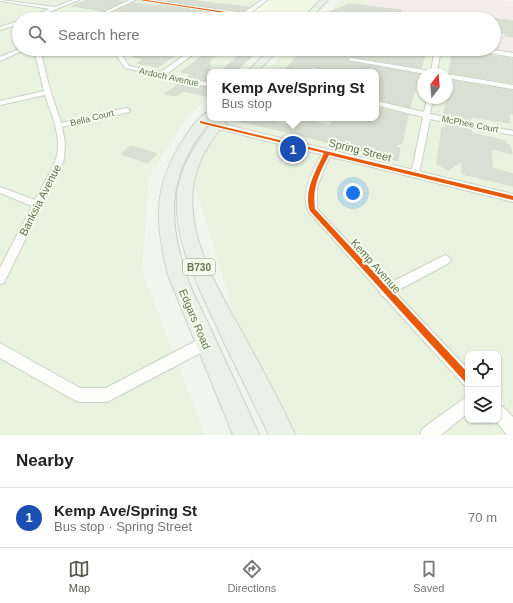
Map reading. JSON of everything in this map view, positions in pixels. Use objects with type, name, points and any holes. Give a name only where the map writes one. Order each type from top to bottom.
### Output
[{"type":"main road","points":[[312,12],[324,0]]},
{"type":"main road","points":[[323,12],[334,0]]},
{"type":"main road","points":[[256,69],[274,56]]},
{"type":"main road","points":[[268,69],[276,56]]},
{"type":"main road","name":"Edgars Road","points":[[212,121],[186,143],[176,160],[169,180],[165,214],[168,242],[173,264],[205,343],[246,435]]},
{"type":"main road","name":"B730","points":[[212,121],[198,150],[187,184],[186,217],[189,238],[204,279],[282,435]]},
{"type":"street","points":[[0,0],[55,8]]},
{"type":"street","points":[[45,12],[77,0]]},
{"type":"street","points":[[107,12],[133,0]]},
{"type":"street","points":[[141,0],[223,12]]},
{"type":"street","points":[[248,12],[265,0]]},
{"type":"street","points":[[0,30],[12,25]]},
{"type":"street","points":[[501,53],[513,55]]},
{"type":"street","points":[[0,54],[7,56]]},
{"type":"street","points":[[0,59],[12,54]]},
{"type":"street","name":"Banksia Avenue","points":[[0,279],[60,160],[62,152],[58,126],[38,56]]},
{"type":"street","name":"Ardoch Avenue","points":[[121,56],[127,67],[207,84]]},
{"type":"street","points":[[161,75],[187,56]]},
{"type":"street","points":[[436,68],[437,56]]},
{"type":"street","points":[[351,60],[417,71]]},
{"type":"street","points":[[453,77],[513,87]]},
{"type":"street","points":[[0,103],[47,92]]},
{"type":"street","name":"McPhee Court","points":[[379,104],[417,112],[426,116],[513,133]]},
{"type":"street","points":[[415,174],[429,104]]},
{"type":"street","name":"Bella Court","points":[[58,126],[126,110]]},
{"type":"street","name":"Spring Street","points":[[216,121],[327,153],[513,198]]},
{"type":"street","name":"Kemp Avenue","points":[[327,153],[311,188],[310,197],[312,210],[385,291],[465,376]]},
{"type":"street","points":[[0,190],[37,204]]},
{"type":"street","points":[[385,291],[445,260]]},
{"type":"street","points":[[0,350],[79,395],[107,395],[205,343]]},
{"type":"street","points":[[428,435],[465,406]]},
{"type":"street","points":[[501,415],[513,429]]},
{"type":"shaded area","points":[[0,0],[260,0],[245,12],[12,12],[12,56],[254,56],[239,69],[207,69],[207,99],[186,118],[149,177],[142,271],[205,435],[0,435]]},
{"type":"shaded area","points":[[270,0],[317,0],[304,12],[255,12]]},
{"type":"shaded area","points":[[341,0],[368,0],[359,12],[330,12]]},
{"type":"shaded area","points":[[368,0],[498,0],[513,2],[513,52],[501,50],[501,12],[359,12]]},
{"type":"shaded area","points":[[501,52],[513,54],[513,435],[297,435],[239,330],[193,179],[216,126],[220,121],[379,121],[379,69],[269,69],[281,56],[501,56]]},
{"type":"building","points":[[87,0],[124,1],[103,11],[72,6]]},
{"type":"building","points":[[188,0],[249,7],[243,11],[167,1]]},
{"type":"building","points":[[133,3],[156,6],[159,5],[203,12],[122,12],[116,11]]},
{"type":"building","points":[[350,4],[401,10],[401,12],[330,12]]},
{"type":"building","points":[[501,19],[513,21],[513,37],[505,36],[505,33],[501,33]]},
{"type":"building","points":[[174,56],[158,67],[137,63],[144,59],[133,57]]},
{"type":"building","points":[[202,56],[215,56],[210,60],[210,69],[207,69],[207,80],[188,77],[191,74],[181,72]]},
{"type":"building","points":[[238,56],[252,56],[238,69],[223,69]]},
{"type":"building","points":[[297,56],[425,56],[421,68],[351,57],[347,60],[417,73],[417,84],[410,107],[379,101],[379,69],[318,69],[313,66],[310,69],[286,69]]},
{"type":"building","points":[[452,56],[493,56],[513,59],[513,83],[453,74],[453,68],[450,68]]},
{"type":"building","points":[[453,81],[513,90],[513,114],[509,113],[510,123],[471,117],[471,121],[446,116],[446,113],[444,113],[446,104],[453,104]]},
{"type":"building","points":[[181,82],[207,87],[207,96],[183,91],[177,96],[165,94]]},
{"type":"building","points":[[379,108],[408,115],[402,143],[395,146],[400,148],[398,161],[239,121],[273,121],[287,125],[289,121],[311,121],[330,126],[332,121],[379,121]]},
{"type":"building","points":[[446,124],[471,128],[472,133],[506,141],[506,144],[510,145],[512,154],[491,149],[492,168],[513,174],[513,186],[462,174],[462,161],[448,170],[437,164],[442,128],[446,128]]},
{"type":"building","points":[[130,146],[157,154],[148,163],[121,154]]},
{"type":"cycle path","points":[[141,0],[223,12]]},
{"type":"cycle path","points":[[202,122],[513,198]]},
{"type":"cycle path","points":[[327,153],[312,187],[312,210],[465,376]]},
{"type":"place","name":"Kemp Ave/Spring St","points":[[293,149]]}]
